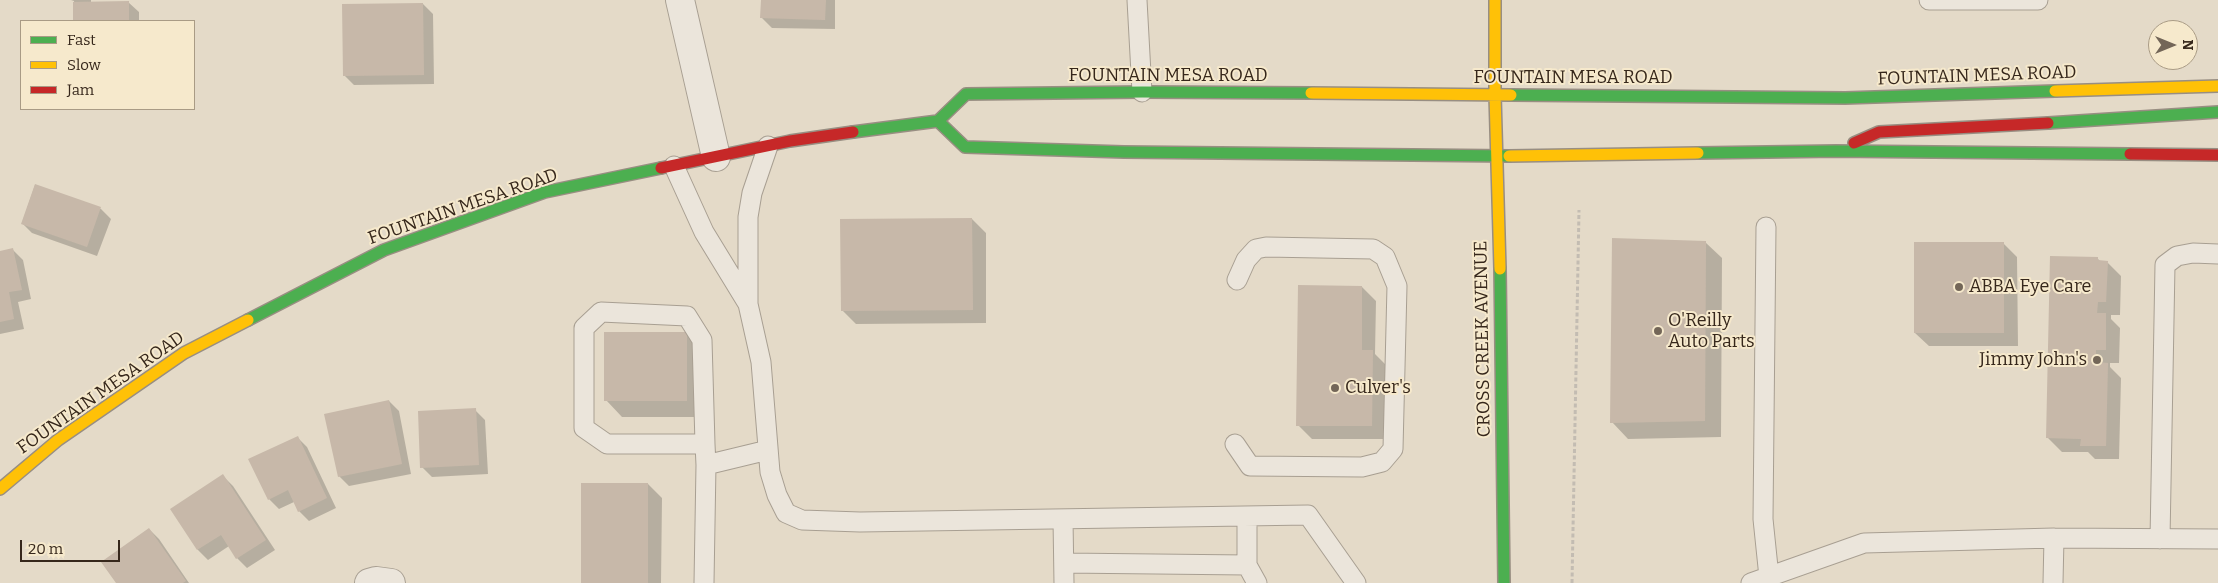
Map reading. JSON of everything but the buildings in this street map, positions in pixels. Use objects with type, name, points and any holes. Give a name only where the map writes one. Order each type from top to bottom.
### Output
[{"type":"main road","name":"CROSS CREEK AVENUE","points":[[1495,0],[1504,583]]},
{"type":"main road","name":"FOUNTAIN MESA ROAD","points":[[0,489],[58,440],[184,353],[384,250],[544,192],[768,146],[938,121],[966,94],[1142,92],[1845,98],[2218,86]]},
{"type":"main road","points":[[1836,150],[1880,132],[1998,128],[2151,115],[2218,112]]},
{"type":"main road","points":[[938,121],[965,147],[1124,152],[1498,156],[1836,150],[2218,155]]},
{"type":"street","points":[[680,0],[716,157]]},
{"type":"street","points":[[369,583],[376,581],[391,583]]},
{"type":"lane","points":[[1137,0],[1142,92]]},
{"type":"lane","points":[[1929,0],[2038,0]]},
{"type":"lane","points":[[768,146],[752,193],[748,217],[748,304],[761,362],[770,472],[777,495],[786,513],[802,520],[860,522],[1308,515],[1356,583]]},
{"type":"lane","points":[[674,166],[704,232],[748,304]]},
{"type":"lane","points":[[1766,228],[1763,519],[1760,580],[1864,544],[2054,538],[2218,539]]},
{"type":"lane","points":[[1235,444],[1250,466],[1362,466],[1382,462],[1393,449],[1397,286],[1385,257],[1373,249],[1266,247],[1256,249],[1246,260],[1237,280]]},
{"type":"lane","points":[[2160,539],[2165,265],[2177,256],[2193,253],[2218,254]]},
{"type":"lane","points":[[704,583],[706,444],[702,340],[687,316],[601,312],[584,328],[584,428],[607,444],[706,444]]},
{"type":"lane","points":[[706,465],[768,450]]},
{"type":"lane","points":[[1064,564],[1252,577],[1247,516]]},
{"type":"lane","points":[[1063,519],[1064,583]]},
{"type":"lane","points":[[2054,538],[2054,583]]},
{"type":"path","points":[[1572,583],[1579,210]]},
{"type":"traffic: fast","points":[[1511,95],[1845,98],[2055,91]]},
{"type":"traffic: fast","points":[[853,132],[938,121],[966,94],[1311,93]]},
{"type":"traffic: fast","points":[[2048,123],[2218,112]]},
{"type":"traffic: fast","points":[[938,121],[965,147],[1124,152],[1509,156]]},
{"type":"traffic: fast","points":[[1698,153],[1836,151],[2130,154]]},
{"type":"traffic: fast","points":[[248,320],[384,250],[545,192],[661,168]]},
{"type":"traffic: fast","points":[[1500,269],[1504,583]]},
{"type":"traffic: slow","points":[[1495,0],[1495,95],[1500,269]]},
{"type":"traffic: slow","points":[[2055,91],[2218,86]]},
{"type":"traffic: slow","points":[[1311,93],[1511,95]]},
{"type":"traffic: slow","points":[[1509,156],[1698,153]]},
{"type":"traffic: slow","points":[[0,489],[58,440],[184,353],[248,320]]},
{"type":"traffic: jam","points":[[1854,143],[1879,132],[2048,123]]},
{"type":"traffic: jam","points":[[661,168],[790,141],[853,132]]},
{"type":"traffic: jam","points":[[2130,154],[2218,155]]},
{"type":"place","name":"ABBA Eye Care","points":[[1959,287]]},
{"type":"place","name":"O'Reilly Auto Parts","points":[[1658,331]]},
{"type":"place","name":"Jimmy John's","points":[[2097,360]]},
{"type":"place","name":"Culver's","points":[[1335,388]]}]
